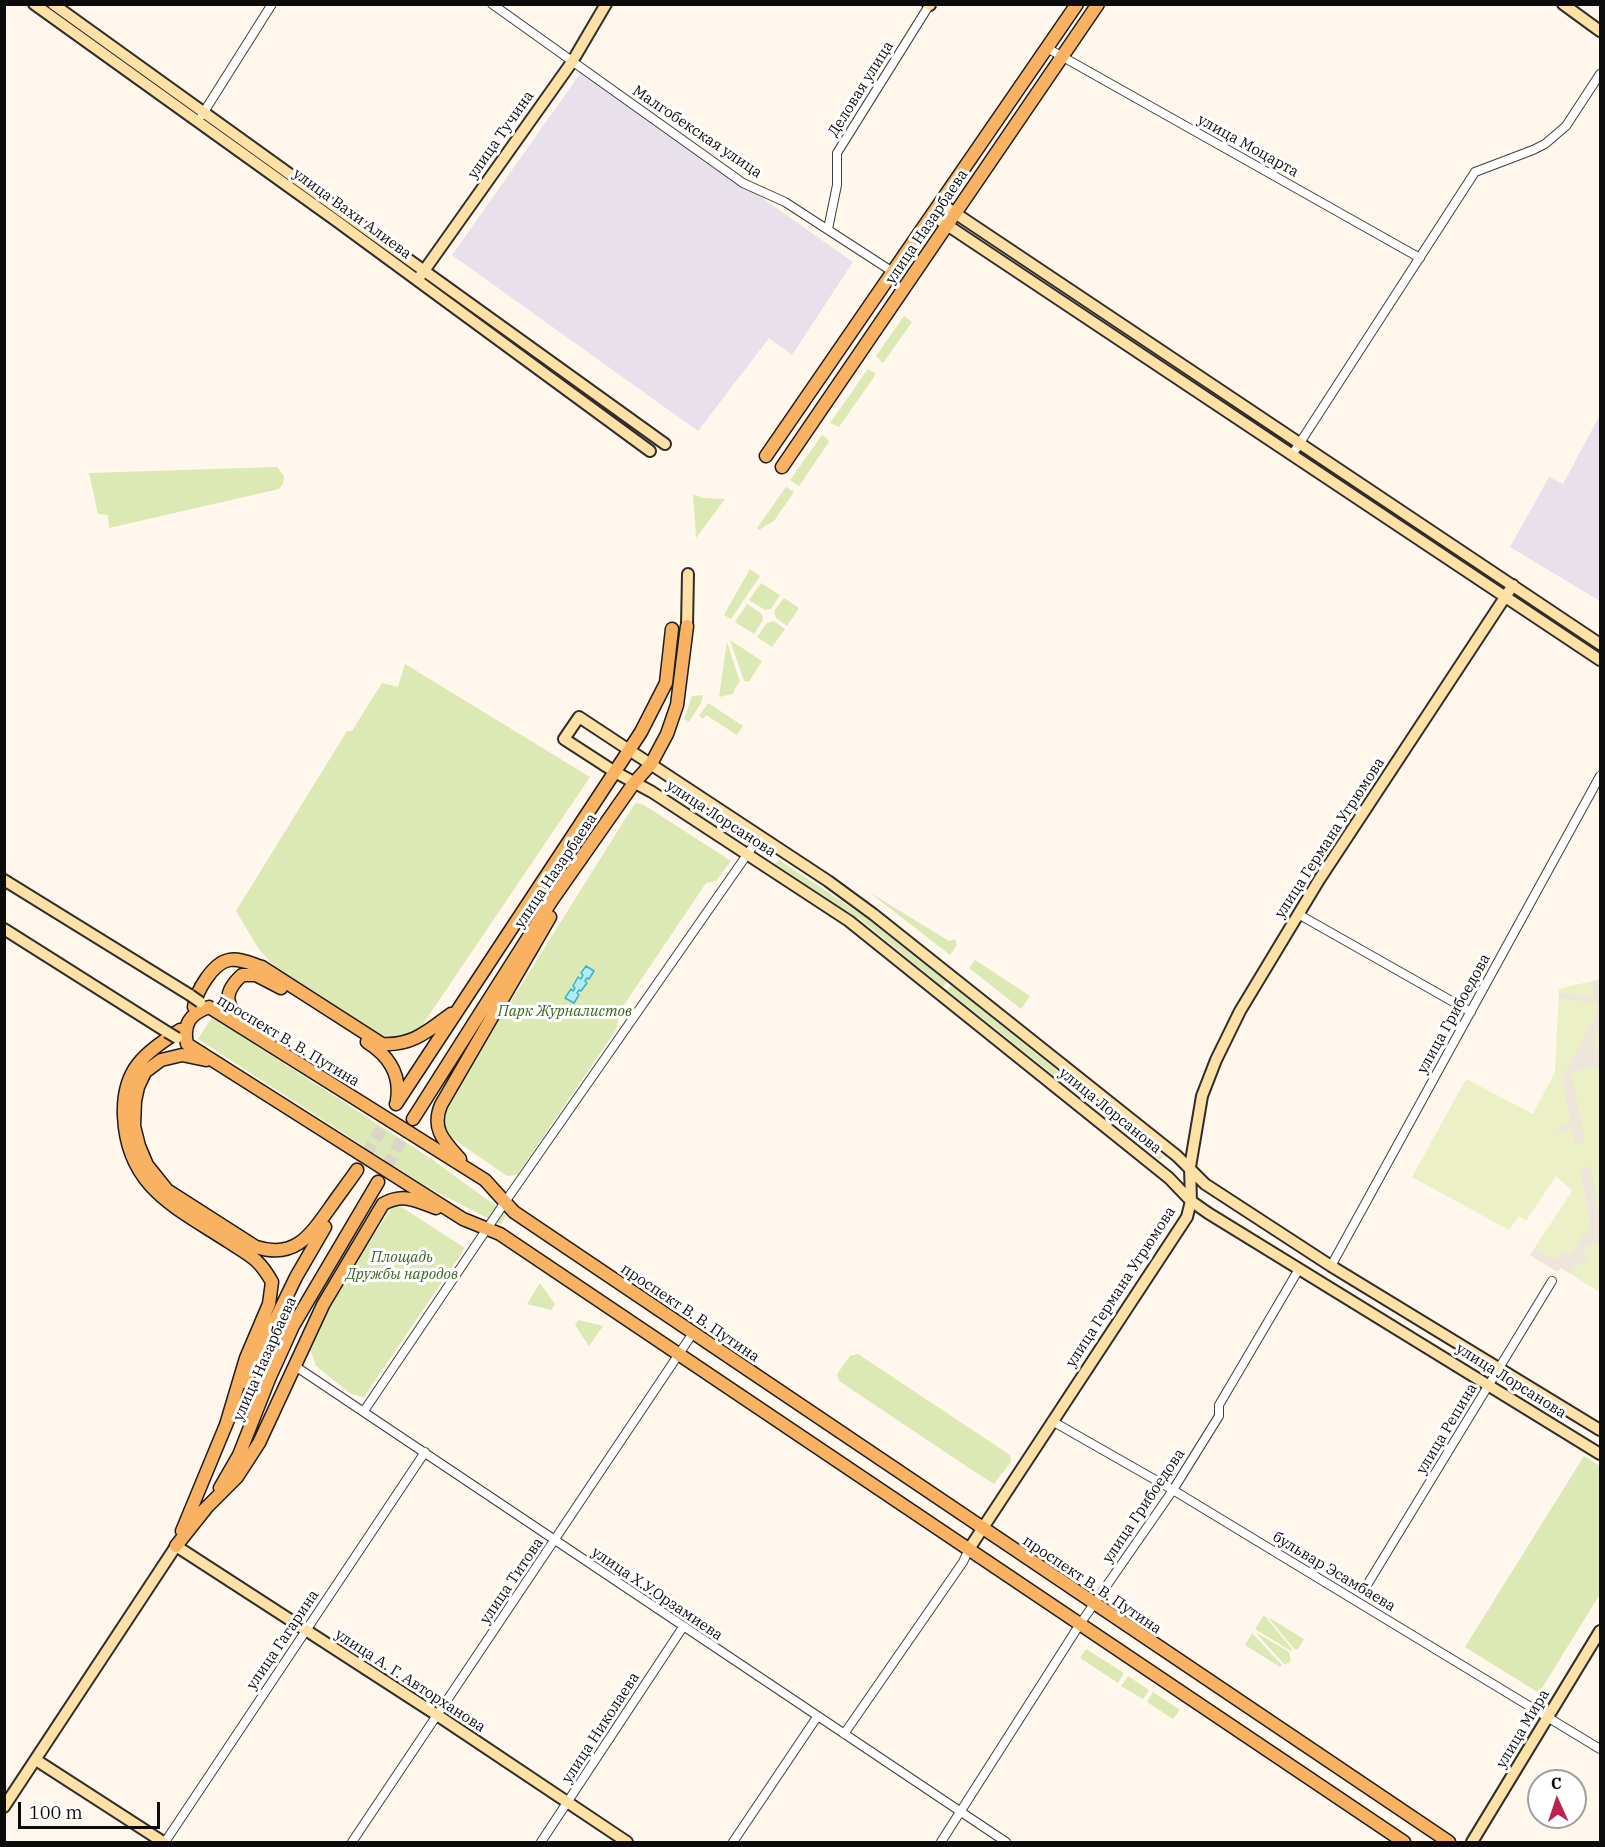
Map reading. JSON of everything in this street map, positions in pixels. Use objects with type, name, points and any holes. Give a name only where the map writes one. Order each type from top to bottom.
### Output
[{"type":"main road","name":"улица Вахи Алиева","points":[[34,4],[338,222],[420,275],[665,444]]},
{"type":"main road","name":"улица Вахи Алиева","points":[[53,4],[204,113],[650,451]]},
{"type":"main road","name":"улица Тучина","points":[[420,275],[572,62],[606,4]]},
{"type":"main road","name":"улица Назарбаева","points":[[766,456],[1077,4]]},
{"type":"main road","name":"улица Назарбаева","points":[[782,467],[1098,4]]},
{"type":"main road","points":[[1563,4],[1600,31]]},
{"type":"main road","points":[[940,203],[1600,644]]},
{"type":"main road","points":[[932,215],[1600,660]]},
{"type":"main road","points":[[687,626],[688,574]]},
{"type":"main road","name":"улица Германа Угрюмова","points":[[969,1549],[1187,1216],[1191,1201],[1190,1167],[1202,1096],[1216,1060],[1240,1011],[1298,914],[1513,585]]},
{"type":"main road","name":"улица Назарбаева","points":[[413,1119],[564,884],[634,783],[651,764],[667,734],[677,705],[687,626]]},
{"type":"main road","name":"улица Назарбаева","points":[[245,1030],[231,1008],[228,997],[231,985],[242,975],[256,975],[375,1047],[397,1076],[399,1085],[396,1104],[629,750],[666,683],[672,628]]},
{"type":"main road","name":"улица Лорсанова","points":[[1600,1430],[1331,1266],[1205,1184],[1190,1167],[828,880],[579,717],[564,739],[748,854],[849,921],[1169,1178],[1191,1201],[1600,1454]]},
{"type":"main road","points":[[4,880],[204,1004]]},
{"type":"main road","points":[[468,1169],[440,1133],[436,1118],[441,1105],[556,908],[564,884]]},
{"type":"main road","points":[[4,929],[463,1219]]},
{"type":"main road","points":[[182,1041],[195,996],[215,967],[230,960],[245,961],[262,967],[382,1044],[397,1045],[409,1042],[459,1007]]},
{"type":"main road","name":"проспект В. В. Путина","points":[[226,1425],[246,1358],[269,1304],[272,1282],[259,1262],[171,1205],[154,1191],[136,1165],[124,1125],[124,1095],[128,1079],[135,1066],[189,1021],[204,1004],[485,1180],[514,1212],[1449,1842]]},
{"type":"main road","name":"улица Назарбаева","points":[[176,1546],[226,1425],[291,1287],[357,1170],[313,1232],[294,1246],[279,1251],[267,1251],[256,1247],[167,1190],[147,1165],[139,1146],[134,1126],[138,1087],[145,1072],[161,1060],[182,1054],[213,1061]]},
{"type":"main road","name":"улица Назарбаева","points":[[4,1807],[176,1546],[216,1495],[239,1455],[293,1326],[378,1182]]},
{"type":"main road","points":[[202,1512],[237,1477],[253,1452],[323,1305],[383,1204],[394,1198],[403,1197],[500,1233],[1404,1842]]},
{"type":"main road","name":"улица А. Г. Авторханова","points":[[176,1546],[437,1715],[627,1842]]},
{"type":"main road","name":"улица Мира","points":[[1472,1842],[1548,1717],[1597,1645],[1600,1631]]},
{"type":"main road","points":[[36,1760],[164,1842]]},
{"type":"street","points":[[198,123],[272,4]]},
{"type":"street","name":"Малгобекская улица","points":[[492,4],[743,183],[785,202],[893,272]]},
{"type":"street","name":"Деловая улица","points":[[828,229],[837,185],[837,153],[930,5]]},
{"type":"street","name":"улица Моцарта","points":[[1047,48],[1420,258]]},
{"type":"street","points":[[1292,455],[1475,172],[1545,144],[1566,126],[1600,74]]},
{"type":"street","name":"улица Грибоедова","points":[[1331,1266],[1600,776]]},
{"type":"street","points":[[364,1411],[538,1154],[760,836]]},
{"type":"street","points":[[1298,914],[1471,1012]]},
{"type":"street","name":"улица Грибоедова","points":[[941,1842],[962,1813],[1080,1624],[1173,1490],[1219,1416],[1219,1405],[1299,1269]]},
{"type":"street","name":"улица Репина","points":[[1364,1590],[1552,1281]]},
{"type":"street","name":"улица Титова","points":[[352,1842],[693,1334]]},
{"type":"street","name":"улица Х.У.Орзамиева","points":[[295,1366],[1006,1842]]},
{"type":"street","name":"бульвар Эсамбаева","points":[[1052,1421],[1173,1490],[1600,1749]]},
{"type":"street","name":"улица Гагарина","points":[[164,1842],[425,1452]]},
{"type":"street","name":"улица Германа Угрюмова","points":[[844,1734],[963,1562],[969,1549]]},
{"type":"street","name":"улица Николаева","points":[[541,1842],[683,1627]]},
{"type":"street","points":[[733,1842],[817,1717]]},
{"type":"shaded area","points":[[582,71],[853,262],[792,355],[769,338],[698,431],[452,255]]},
{"type":"shaded area","points":[[1600,415],[1600,601],[1510,547],[1549,477],[1563,484]]},
{"type":"shaded area","points":[[1599,980],[1600,1028],[1592,1045],[1600,1049],[1600,1063],[1599,1066],[1571,1072],[1585,1142],[1575,1144],[1572,1127],[1561,1134],[1556,1132],[1571,1122],[1562,1077],[1598,1013],[1596,1003],[1559,998],[1559,992],[1594,997],[1592,981]]},
{"type":"shaded area","points":[[1590,1166],[1600,1219],[1600,1243],[1588,1245],[1581,1256],[1587,1261],[1584,1265],[1578,1261],[1570,1273],[1561,1268],[1558,1272],[1530,1255],[1535,1248],[1556,1261],[1563,1250],[1571,1255],[1591,1223],[1580,1168]]},
{"type":"green space","points":[[904,316],[912,322],[883,363],[876,356]]},
{"type":"green space","points":[[868,369],[876,374],[839,427],[830,423]]},
{"type":"green space","points":[[822,435],[829,442],[799,486],[790,480]]},
{"type":"green space","points":[[277,467],[284,476],[283,484],[279,489],[109,528],[108,515],[98,514],[89,473]]},
{"type":"green space","points":[[786,487],[794,492],[774,521],[759,530],[757,528]]},
{"type":"green space","points":[[693,494],[702,498],[725,499],[696,538]]},
{"type":"green space","points":[[750,569],[760,576],[731,619],[724,615]]},
{"type":"green space","points":[[761,583],[780,595],[771,609],[765,610],[749,600]]},
{"type":"green space","points":[[784,598],[799,608],[787,626],[776,618],[774,611]]},
{"type":"green space","points":[[747,604],[762,614],[763,620],[754,634],[735,622]]},
{"type":"green space","points":[[774,621],[785,629],[772,647],[757,637],[767,623]]},
{"type":"green space","points":[[730,640],[762,661],[749,682],[744,681]]},
{"type":"green space","points":[[727,642],[740,682],[733,694],[719,697]]},
{"type":"green space","points":[[405,664],[590,777],[421,1027],[399,1039],[379,1036],[281,974],[258,948],[236,911],[347,731],[352,731],[382,683],[398,687]]},
{"type":"green space","points":[[703,695],[701,703],[689,722],[684,719],[692,696]]},
{"type":"green space","points":[[708,703],[743,726],[737,735],[706,715],[703,719],[699,716]]},
{"type":"green space","points":[[665,788],[739,836],[736,838],[664,792]]},
{"type":"green space","name":"Парк Журналистов","points":[[637,803],[644,805],[731,861],[716,881],[706,883],[620,1011],[616,1030],[517,1175],[507,1176],[439,1129],[438,1123],[451,1097]]},
{"type":"green space","points":[[779,860],[864,916],[947,982],[943,987],[861,920],[775,864]]},
{"type":"green space","points":[[869,892],[949,941],[955,939],[957,945],[950,955]]},
{"type":"green space","points":[[975,960],[1030,996],[1021,1009],[969,968]]},
{"type":"green space","points":[[1600,979],[1600,1287],[1598,1291],[1561,1268],[1558,1272],[1530,1255],[1572,1191],[1556,1176],[1526,1221],[1519,1216],[1509,1230],[1412,1177],[1466,1079],[1533,1114],[1555,1072],[1559,989]]},
{"type":"green space","points":[[951,985],[1163,1156],[1160,1160],[947,990]]},
{"type":"green space","points":[[212,1017],[430,1158],[507,1214],[501,1225],[425,1186],[198,1039]]},
{"type":"green space","name":"Площадь Дружбы народов","points":[[395,1203],[465,1248],[364,1397],[351,1394],[316,1366],[309,1346],[328,1304]]},
{"type":"green space","points":[[540,1283],[555,1304],[551,1310],[527,1304]]},
{"type":"green space","points":[[578,1320],[603,1326],[589,1346],[575,1325]]},
{"type":"green space","points":[[858,1354],[1010,1455],[1011,1462],[994,1484],[839,1381],[837,1374],[850,1356]]},
{"type":"green space","points":[[1584,1456],[1600,1466],[1600,1594],[1539,1693],[1465,1647]]},
{"type":"green space","points":[[1264,1615],[1292,1649],[1291,1651],[1255,1629]]},
{"type":"green space","points":[[1268,1617],[1304,1639],[1298,1649],[1294,1649]]},
{"type":"green space","points":[[1255,1632],[1289,1652],[1291,1660],[1289,1663],[1284,1664]]},
{"type":"green space","points":[[1252,1633],[1282,1665],[1280,1667],[1245,1645]]},
{"type":"green space","points":[[1086,1649],[1124,1673],[1118,1683],[1080,1658]]},
{"type":"green space","points":[[1128,1676],[1149,1690],[1143,1699],[1121,1686]]},
{"type":"green space","points":[[1153,1692],[1180,1710],[1173,1719],[1147,1702]]},
{"type":"water","points":[[586,966],[594,971],[585,981],[587,983],[581,991],[577,993],[579,995],[574,1003],[565,998],[571,989],[573,991],[575,988],[573,986],[578,977],[581,979],[583,975],[581,973]]},
{"type":"tunnel","points":[[357,1170],[396,1104]]},
{"type":"tunnel","points":[[378,1182],[411,1123]]}]
